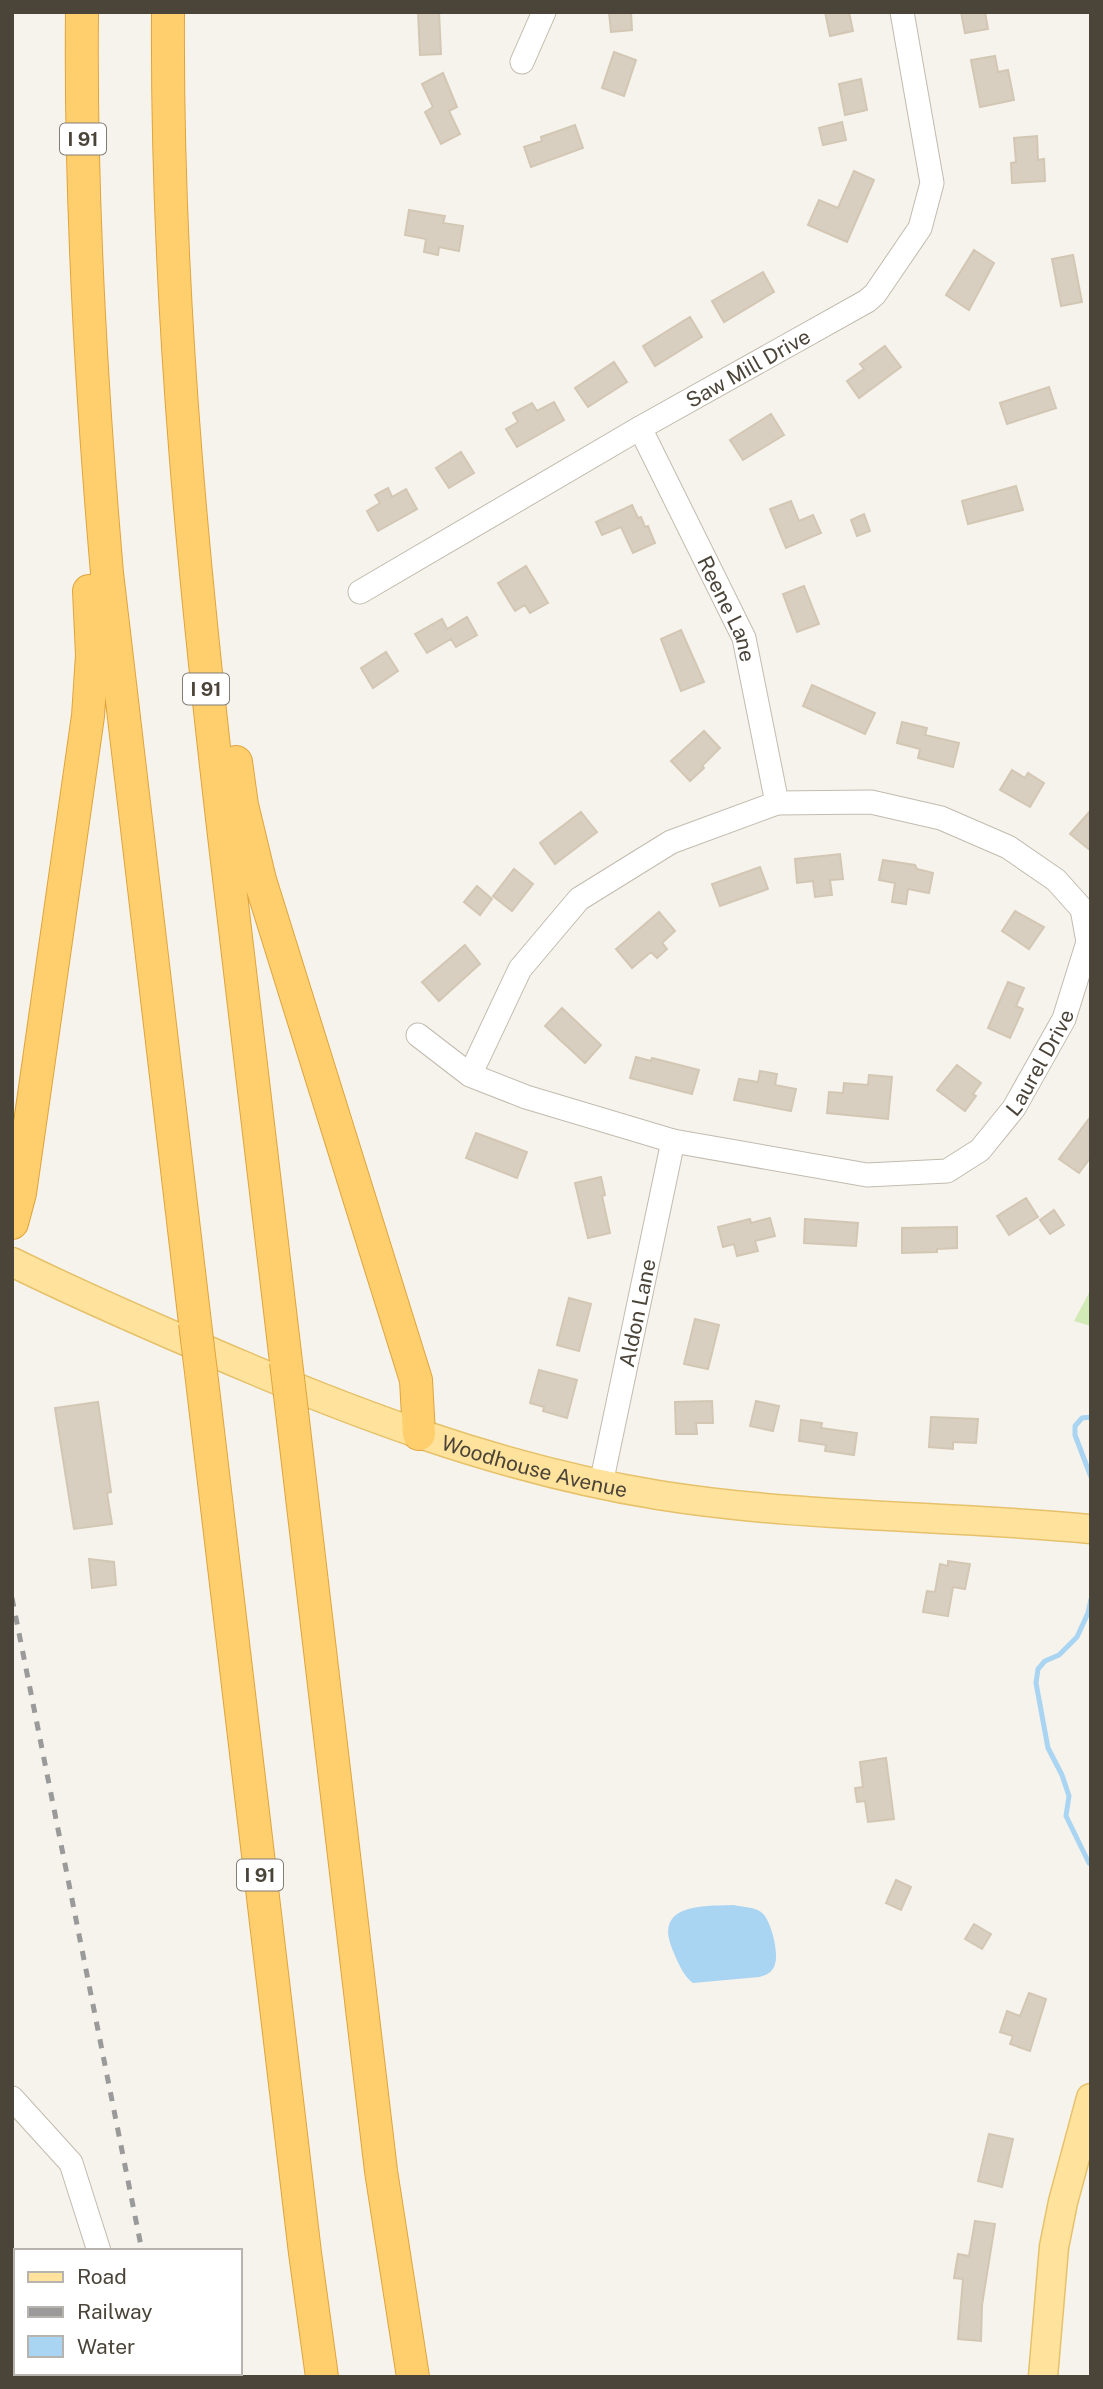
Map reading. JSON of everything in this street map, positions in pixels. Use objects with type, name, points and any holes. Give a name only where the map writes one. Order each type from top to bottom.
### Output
[{"type":"highway","name":"I 91","points":[[82,12],[85,223],[101,500],[112,622],[305,2253],[322,2377]]},
{"type":"highway","name":"I 91","points":[[168,12],[169,172],[174,292],[185,463],[202,650],[381,2171],[413,2377]]},
{"type":"highway","points":[[12,1223],[20,1193],[88,716],[92,655],[88,559],[92,530],[101,500]]},
{"type":"highway","points":[[202,650],[228,709],[242,805],[260,880],[416,1380],[419,1434]]},
{"type":"main road","name":"Woodhouse Avenue","points":[[12,1262],[313,1396],[419,1434],[601,1484],[655,1495],[741,1506],[1091,1529]]},
{"type":"main road","points":[[1043,2377],[1054,2247],[1063,2202],[1091,2098]]},
{"type":"street","points":[[522,62],[544,12]]},
{"type":"street","name":"Saw Mill Drive","points":[[360,592],[875,294],[920,228],[932,183],[902,12]]},
{"type":"street","name":"Reene Lane","points":[[640,428],[744,638],[777,803]]},
{"type":"street","name":"Laurel Drive","points":[[418,1035],[470,1075],[526,1097],[673,1141],[867,1175],[947,1171],[979,1150],[1014,1108],[1064,1020],[1088,942],[1082,909],[1056,880],[1008,847],[941,818],[871,802],[777,803],[671,842],[579,899],[520,969],[470,1075]]},
{"type":"street","name":"Aldon Lane","points":[[601,1484],[673,1141]]},
{"type":"street","points":[[12,2098],[71,2163],[98,2249]]},
{"type":"green space","points":[[1091,1289],[1091,1326],[1074,1321]]},
{"type":"water","points":[[734,1905],[755,1909],[765,1916],[775,1945],[774,1967],[769,1973],[759,1977],[693,1983],[684,1973],[673,1951],[668,1935],[669,1924],[684,1910]]},
{"type":"building","points":[[418,12],[439,12],[441,54],[420,55]]},
{"type":"building","points":[[609,12],[631,12],[632,30],[611,32]]},
{"type":"building","points":[[825,12],[849,12],[853,31],[830,36]]},
{"type":"building","points":[[961,12],[985,12],[988,29],[965,33]]},
{"type":"building","points":[[614,52],[636,60],[624,96],[602,88]]},
{"type":"building","points":[[995,56],[998,72],[1008,70],[1014,100],[980,107],[971,60]]},
{"type":"building","points":[[443,73],[457,107],[449,111],[460,134],[441,144],[425,112],[433,107],[422,84]]},
{"type":"building","points":[[861,79],[867,110],[845,115],[839,84]]},
{"type":"building","points":[[842,122],[846,140],[823,145],[819,128]]},
{"type":"building","points":[[575,125],[583,148],[531,167],[524,147],[542,141],[541,137]]},
{"type":"building","points":[[1037,136],[1038,160],[1044,159],[1045,181],[1012,183],[1011,163],[1016,162],[1014,138]]},
{"type":"building","points":[[854,171],[874,180],[847,242],[808,225],[819,200],[838,208]]},
{"type":"building","points":[[409,210],[445,216],[443,223],[463,226],[459,251],[439,247],[438,255],[424,252],[426,239],[405,235]]},
{"type":"building","points":[[974,250],[994,263],[969,310],[946,295]]},
{"type":"building","points":[[1073,255],[1082,302],[1061,306],[1052,259]]},
{"type":"building","points":[[763,272],[774,292],[724,322],[712,301]]},
{"type":"building","points":[[690,317],[702,337],[655,366],[643,346]]},
{"type":"building","points":[[885,346],[901,367],[859,398],[847,381],[864,369],[860,364]]},
{"type":"building","points":[[614,362],[627,382],[588,407],[575,388]]},
{"type":"building","points":[[1049,387],[1056,408],[1007,424],[1000,403]]},
{"type":"building","points":[[554,402],[564,420],[517,447],[506,429],[518,422],[513,413],[532,403],[537,411]]},
{"type":"building","points":[[771,414],[784,435],[743,460],[730,440]]},
{"type":"building","points":[[461,452],[474,473],[449,488],[436,468]]},
{"type":"building","points":[[1016,486],[1023,510],[968,524],[962,501]]},
{"type":"building","points":[[388,488],[392,497],[406,489],[417,509],[378,531],[367,511],[380,503],[375,495]]},
{"type":"building","points":[[791,501],[799,521],[813,515],[821,533],[786,548],[770,509]]},
{"type":"building","points":[[632,505],[638,518],[641,517],[645,527],[648,526],[655,543],[633,553],[621,527],[602,535],[596,522]]},
{"type":"building","points":[[864,514],[870,531],[857,536],[851,520]]},
{"type":"building","points":[[526,566],[548,603],[530,613],[525,605],[515,611],[498,583]]},
{"type":"building","points":[[804,586],[819,624],[797,632],[783,594]]},
{"type":"building","points":[[467,617],[477,635],[456,647],[451,639],[427,653],[415,634],[442,619],[447,629]]},
{"type":"building","points":[[681,630],[704,682],[681,691],[661,639]]},
{"type":"building","points":[[386,652],[398,671],[373,688],[361,668]]},
{"type":"building","points":[[812,685],[875,713],[865,734],[803,706]]},
{"type":"building","points":[[902,722],[927,728],[925,735],[959,743],[953,767],[918,758],[920,749],[897,743]]},
{"type":"building","points":[[704,731],[720,748],[690,781],[671,761]]},
{"type":"building","points":[[1012,770],[1025,778],[1028,773],[1044,783],[1030,807],[1000,790]]},
{"type":"building","points":[[1091,810],[1091,851],[1070,834]]},
{"type":"building","points":[[581,812],[597,832],[555,864],[540,843]]},
{"type":"building","points":[[840,854],[843,879],[830,880],[832,895],[815,897],[813,881],[797,883],[795,859]]},
{"type":"building","points":[[883,860],[915,865],[917,869],[933,873],[929,893],[908,889],[906,904],[892,902],[895,883],[879,880]]},
{"type":"building","points":[[760,867],[768,889],[720,906],[712,884]]},
{"type":"building","points":[[514,869],[533,884],[512,911],[493,896]]},
{"type":"building","points":[[477,886],[492,899],[480,915],[464,902]]},
{"type":"building","points":[[1015,911],[1044,927],[1029,949],[1002,931]]},
{"type":"building","points":[[659,912],[675,931],[662,943],[667,949],[657,958],[651,952],[632,968],[616,949]]},
{"type":"building","points":[[465,945],[480,964],[439,1001],[422,982]]},
{"type":"building","points":[[1008,982],[1024,988],[1016,1006],[1023,1009],[1010,1038],[988,1028]]},
{"type":"building","points":[[562,1008],[601,1045],[585,1063],[545,1026]]},
{"type":"building","points":[[636,1057],[651,1061],[652,1058],[699,1070],[692,1094],[630,1078]]},
{"type":"building","points":[[957,1065],[981,1083],[973,1094],[976,1096],[965,1111],[937,1090]]},
{"type":"building","points":[[760,1071],[777,1074],[775,1085],[796,1089],[791,1111],[734,1100],[739,1079],[758,1082]]},
{"type":"building","points":[[869,1075],[892,1077],[888,1119],[827,1113],[829,1092],[843,1093],[844,1083],[868,1085]]},
{"type":"building","points":[[1091,1116],[1091,1157],[1079,1173],[1059,1159]]},
{"type":"building","points":[[476,1133],[527,1152],[517,1178],[466,1158]]},
{"type":"building","points":[[601,1177],[610,1233],[588,1238],[575,1183]]},
{"type":"building","points":[[1026,1198],[1038,1217],[1009,1235],[997,1216]]},
{"type":"building","points":[[1054,1210],[1064,1225],[1050,1234],[1040,1220]]},
{"type":"building","points":[[770,1218],[775,1236],[755,1241],[758,1251],[737,1256],[734,1244],[723,1247],[718,1227],[750,1219],[751,1223]]},
{"type":"building","points":[[805,1219],[858,1223],[856,1246],[804,1243]]},
{"type":"building","points":[[957,1227],[957,1248],[937,1249],[937,1252],[902,1253],[902,1228]]},
{"type":"building","points":[[569,1298],[591,1304],[579,1351],[557,1345]]},
{"type":"building","points":[[695,1319],[719,1325],[708,1369],[684,1364]]},
{"type":"building","points":[[539,1370],[577,1380],[567,1418],[543,1411],[544,1407],[530,1403]]},
{"type":"building","points":[[712,1401],[713,1423],[696,1423],[697,1434],[676,1434],[675,1402]]},
{"type":"building","points":[[756,1401],[779,1406],[773,1431],[750,1426]]},
{"type":"building","points":[[98,1402],[111,1492],[107,1493],[112,1524],[74,1529],[55,1408]]},
{"type":"building","points":[[931,1417],[978,1419],[976,1443],[953,1442],[953,1449],[929,1447]]},
{"type":"building","points":[[801,1420],[822,1423],[821,1428],[857,1433],[854,1455],[825,1451],[826,1445],[799,1441]]},
{"type":"building","points":[[89,1559],[114,1562],[116,1585],[92,1588]]},
{"type":"building","points":[[948,1561],[970,1564],[965,1589],[953,1587],[948,1616],[923,1612],[927,1591],[935,1592],[940,1564],[948,1566]]},
{"type":"building","points":[[886,1758],[894,1819],[868,1822],[865,1801],[857,1802],[855,1788],[863,1787],[860,1762]]},
{"type":"building","points":[[896,1880],[911,1887],[901,1910],[886,1903]]},
{"type":"building","points":[[974,1924],[991,1934],[982,1949],[965,1939]]},
{"type":"building","points":[[1029,1993],[1046,1999],[1030,2051],[1010,2044],[1013,2036],[1000,2032],[1007,2011],[1020,2016]]},
{"type":"building","points":[[989,2134],[1013,2139],[1002,2187],[978,2181]]},
{"type":"building","points":[[975,2221],[995,2224],[982,2305],[981,2341],[958,2339],[963,2279],[954,2278],[958,2254],[969,2256]]},
{"type":"waterway","points":[[1091,1417],[1082,1418],[1075,1426],[1075,1435],[1091,1477]]},
{"type":"waterway","points":[[1089,1863],[1066,1816],[1069,1796],[1048,1748],[1036,1683],[1038,1669],[1045,1661],[1059,1655],[1077,1637],[1091,1599]]},
{"type":"railway","points":[[12,1598],[142,2249]]}]
